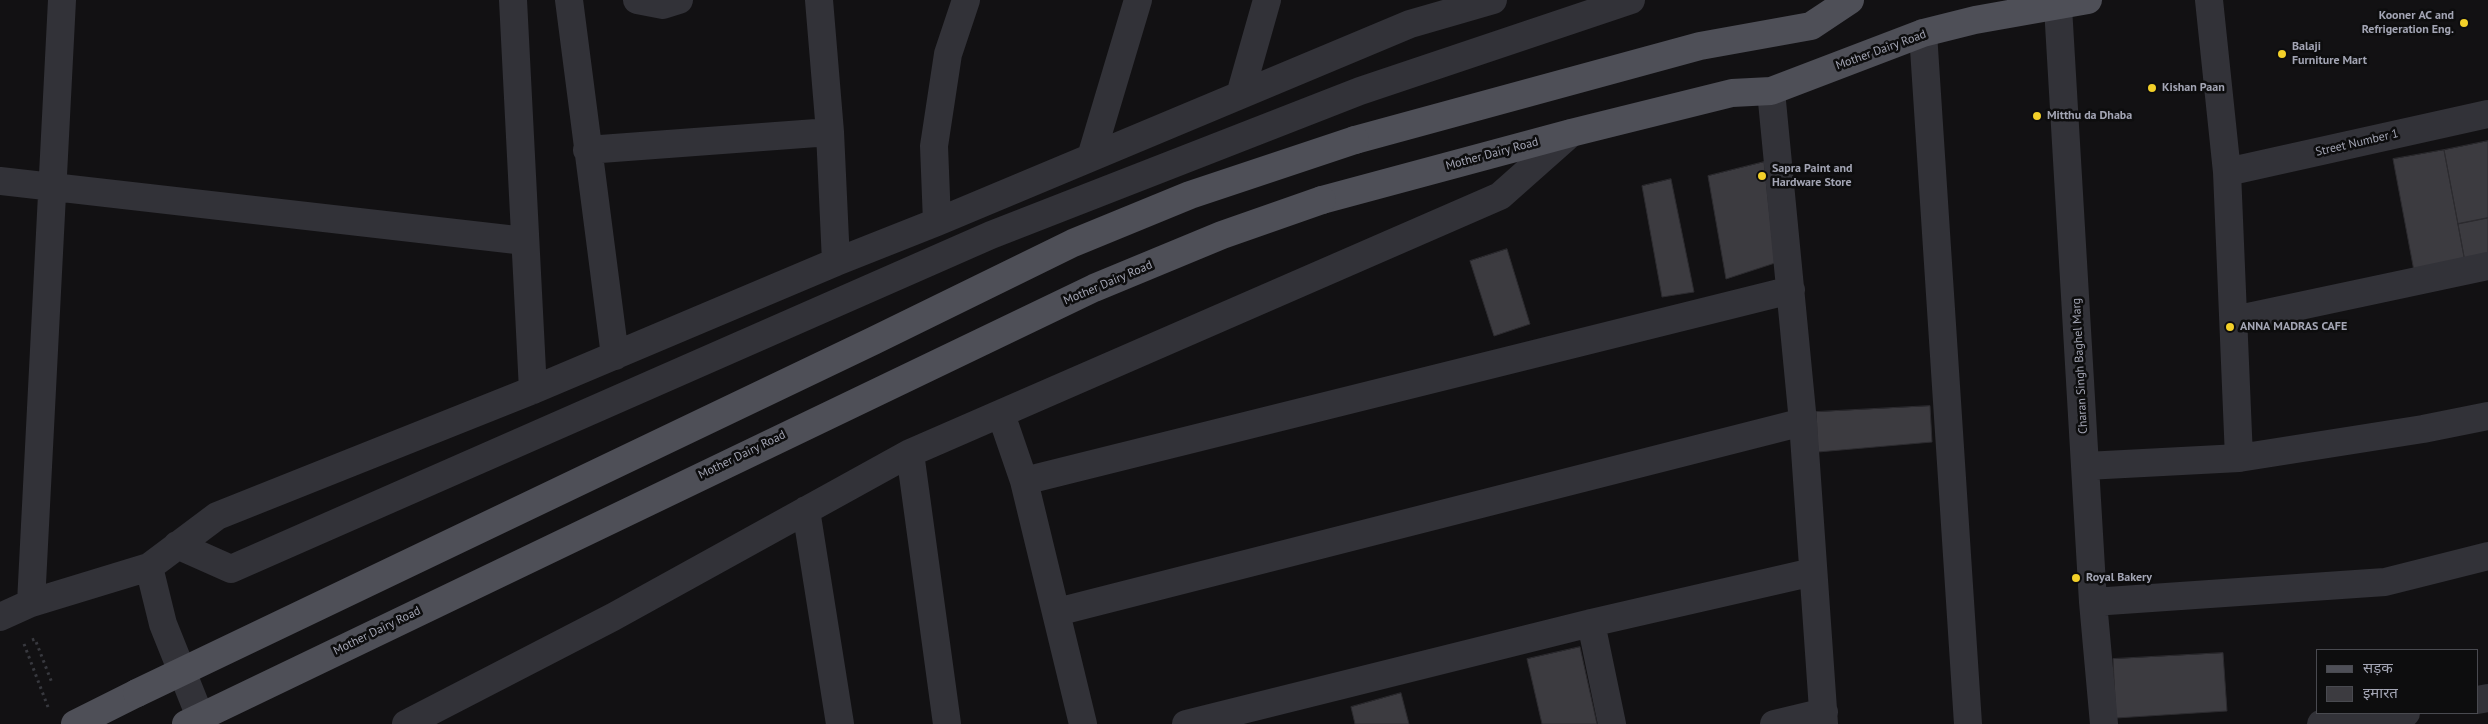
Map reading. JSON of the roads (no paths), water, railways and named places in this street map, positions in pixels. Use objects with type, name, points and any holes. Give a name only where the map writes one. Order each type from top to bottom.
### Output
[{"type":"main road","points":[[75,724],[873,342],[1073,243],[1190,195],[1355,140],[1700,46],[1811,26],[1850,0]]},
{"type":"main road","name":"Mother Dairy Road","points":[[186,724],[1085,292],[1222,235],[1322,200],[1571,133],[1732,93],[1771,91],[1923,34],[1975,20],[2058,7],[2088,0]]},
{"type":"street","points":[[31,602],[62,0]]},
{"type":"street","points":[[513,0],[533,390]]},
{"type":"street","points":[[569,0],[615,356]]},
{"type":"street","points":[[637,0],[663,5],[679,0]]},
{"type":"street","points":[[819,0],[830,132],[836,262]]},
{"type":"street","points":[[937,222],[934,146],[948,54],[966,0]]},
{"type":"street","points":[[1091,157],[1138,0]]},
{"type":"street","points":[[1240,95],[1267,0]]},
{"type":"street","points":[[0,618],[31,602],[149,567],[216,516],[533,390],[1240,95],[1413,12],[1493,0]]},
{"type":"street","points":[[177,545],[231,569],[991,235],[1360,90],[1631,0]]},
{"type":"street","points":[[2209,0],[2227,172],[2239,458]]},
{"type":"street","name":"Charan Singh Baghel Marg","points":[[2058,7],[2093,602],[2104,724]]},
{"type":"street","points":[[1923,34],[1968,724]]},
{"type":"street","points":[[1771,91],[1803,422],[1824,718],[1774,724]]},
{"type":"street","name":"Street Number 1","points":[[2227,172],[2488,114]]},
{"type":"street","points":[[587,150],[830,132]]},
{"type":"street","points":[[406,724],[613,617],[910,453],[1500,196],[1571,133]]},
{"type":"street","points":[[0,181],[525,241]]},
{"type":"street","points":[[2234,320],[2488,266]]},
{"type":"street","points":[[1024,481],[1791,290]]},
{"type":"street","points":[[1001,414],[1024,481],[1083,724]]},
{"type":"street","points":[[2086,466],[2239,458],[2424,429],[2488,416]]},
{"type":"street","points":[[1057,612],[1803,422]]},
{"type":"street","points":[[910,453],[947,724]]},
{"type":"street","points":[[806,510],[840,724]]},
{"type":"street","points":[[2093,602],[2385,582],[2488,556]]},
{"type":"street","points":[[149,567],[163,624],[204,724]]},
{"type":"street","points":[[1186,724],[1591,623],[1813,572]]},
{"type":"street","points":[[1591,623],[1612,724]]},
{"type":"street","points":[[2321,724],[2398,714]]},
{"type":"place","name":"Kooner AC and Refrigeration Eng.","points":[[2464,23]]},
{"type":"place","name":"Balaji Furniture Mart","points":[[2282,54]]},
{"type":"place","name":"Kishan Paan","points":[[2152,88]]},
{"type":"place","name":"Mitthu da Dhaba","points":[[2037,116]]},
{"type":"place","name":"Sapra Paint and Hardware Store","points":[[1762,176]]},
{"type":"place","name":"ANNA MADRAS CAFE","points":[[2230,327]]},
{"type":"place","name":"Royal Bakery","points":[[2076,578]]}]
